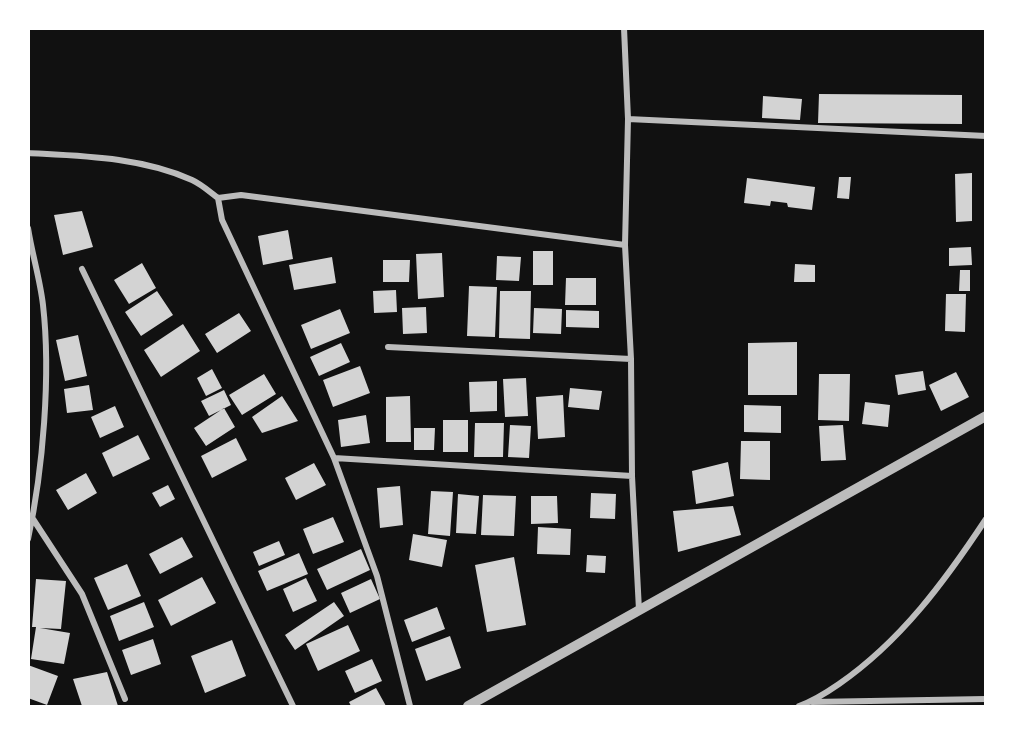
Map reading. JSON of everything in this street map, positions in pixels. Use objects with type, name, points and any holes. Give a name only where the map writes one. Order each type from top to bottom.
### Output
[{"type":"street","points":[[624,28],[628,119],[625,245],[632,359],[632,476],[639,610]]},
{"type":"street","points":[[628,119],[986,136]]},
{"type":"street","points":[[28,153],[94,156],[160,169],[193,180],[218,198],[241,195],[625,245]]},
{"type":"street","points":[[218,198],[222,220],[334,458],[377,576],[410,706]]},
{"type":"street","points":[[28,228],[43,304],[46,373],[43,433],[33,519],[28,539]]},
{"type":"street","points":[[82,269],[293,706]]},
{"type":"street","points":[[388,347],[632,359]]},
{"type":"street","points":[[468,706],[986,416]]},
{"type":"street","points":[[334,458],[632,476]]},
{"type":"street","points":[[33,519],[82,594],[125,699]]},
{"type":"street","points":[[812,702],[854,674],[893,640],[956,565],[986,519]]},
{"type":"street","points":[[799,706],[812,702],[986,699]]},
{"type":"building","points":[[819,94],[962,95],[962,124],[818,123]]},
{"type":"building","points":[[763,96],[802,99],[800,120],[762,118]]},
{"type":"building","points":[[972,173],[972,221],[956,222],[955,174]]},
{"type":"building","points":[[839,177],[851,177],[849,199],[837,198]]},
{"type":"building","points":[[747,178],[815,187],[812,210],[788,207],[787,203],[771,201],[770,206],[744,203]]},
{"type":"building","points":[[82,211],[93,247],[63,255],[54,215]]},
{"type":"building","points":[[288,230],[293,259],[263,265],[258,236]]},
{"type":"building","points":[[971,247],[972,265],[949,266],[949,248]]},
{"type":"building","points":[[533,251],[553,251],[553,285],[533,285]]},
{"type":"building","points":[[442,253],[444,297],[418,299],[416,254]]},
{"type":"building","points":[[497,256],[521,257],[519,281],[496,280]]},
{"type":"building","points":[[332,257],[336,283],[294,290],[289,265]]},
{"type":"building","points":[[383,260],[410,260],[409,282],[383,282]]},
{"type":"building","points":[[142,263],[156,288],[129,304],[114,280]]},
{"type":"building","points":[[795,264],[815,265],[815,282],[794,282]]},
{"type":"building","points":[[960,270],[970,270],[970,291],[959,291]]},
{"type":"building","points":[[566,278],[596,278],[596,305],[565,305]]},
{"type":"building","points":[[469,286],[497,287],[495,337],[467,336]]},
{"type":"building","points":[[396,290],[397,312],[374,313],[373,291]]},
{"type":"building","points":[[157,291],[173,315],[141,336],[125,312]]},
{"type":"building","points":[[500,291],[531,291],[530,339],[499,338]]},
{"type":"building","points":[[946,294],[966,294],[965,332],[945,331]]},
{"type":"building","points":[[426,307],[427,333],[403,334],[402,308]]},
{"type":"building","points":[[534,308],[562,309],[561,334],[533,333]]},
{"type":"building","points":[[340,309],[350,333],[311,349],[301,325]]},
{"type":"building","points":[[566,310],[599,311],[599,328],[566,327]]},
{"type":"building","points":[[239,313],[251,331],[217,353],[205,334]]},
{"type":"building","points":[[183,324],[200,351],[161,377],[144,350]]},
{"type":"building","points":[[78,335],[87,376],[65,381],[56,340]]},
{"type":"building","points":[[797,342],[797,395],[748,395],[748,343]]},
{"type":"building","points":[[341,343],[350,362],[319,376],[310,357]]},
{"type":"building","points":[[360,366],[370,393],[333,407],[323,380]]},
{"type":"building","points":[[212,369],[222,388],[206,396],[197,378]]},
{"type":"building","points":[[923,371],[926,390],[898,395],[895,375]]},
{"type":"building","points":[[956,372],[969,397],[941,411],[929,385]]},
{"type":"building","points":[[264,374],[276,394],[242,415],[229,395]]},
{"type":"building","points":[[819,374],[850,374],[849,421],[818,420]]},
{"type":"building","points":[[526,378],[528,416],[505,417],[503,379]]},
{"type":"building","points":[[497,381],[497,411],[470,412],[469,382]]},
{"type":"building","points":[[89,385],[93,410],[67,413],[64,389]]},
{"type":"building","points":[[570,388],[602,391],[599,410],[568,407]]},
{"type":"building","points":[[224,390],[231,405],[209,416],[201,401]]},
{"type":"building","points":[[563,395],[565,437],[538,439],[536,397]]},
{"type":"building","points":[[282,396],[298,421],[262,433],[252,417]]},
{"type":"building","points":[[410,396],[411,442],[386,442],[386,397]]},
{"type":"building","points":[[865,402],[890,405],[888,427],[862,424]]},
{"type":"building","points":[[744,405],[781,406],[781,433],[744,432]]},
{"type":"building","points":[[115,406],[124,427],[100,438],[91,417]]},
{"type":"building","points":[[224,408],[235,427],[206,446],[194,428]]},
{"type":"building","points":[[366,415],[370,443],[341,447],[338,420]]},
{"type":"building","points":[[443,420],[468,420],[468,452],[443,452]]},
{"type":"building","points":[[475,423],[504,423],[503,457],[474,457]]},
{"type":"building","points":[[510,425],[531,426],[529,458],[508,457]]},
{"type":"building","points":[[843,425],[846,460],[821,461],[819,426]]},
{"type":"building","points":[[414,428],[435,428],[434,450],[414,450]]},
{"type":"building","points":[[138,435],[150,459],[113,477],[102,453]]},
{"type":"building","points":[[236,438],[247,460],[212,478],[201,456]]},
{"type":"building","points":[[741,441],[770,441],[770,480],[740,479]]},
{"type":"building","points":[[728,462],[734,496],[696,504],[692,471]]},
{"type":"building","points":[[314,463],[326,485],[296,500],[285,478]]},
{"type":"building","points":[[86,473],[97,493],[68,510],[56,490]]},
{"type":"building","points":[[168,485],[175,499],[160,507],[152,493]]},
{"type":"building","points":[[400,486],[403,525],[380,528],[377,488]]},
{"type":"building","points":[[431,491],[453,492],[450,536],[428,534]]},
{"type":"building","points":[[591,493],[616,494],[615,519],[590,518]]},
{"type":"building","points":[[458,494],[479,496],[476,534],[456,533]]},
{"type":"building","points":[[483,495],[516,496],[514,536],[481,535]]},
{"type":"building","points":[[531,496],[557,496],[558,523],[531,524]]},
{"type":"building","points":[[733,506],[741,535],[678,552],[673,511]]},
{"type":"building","points":[[333,517],[344,542],[313,554],[303,529]]},
{"type":"building","points":[[538,527],[571,529],[570,555],[537,554]]},
{"type":"building","points":[[413,534],[447,540],[442,567],[409,560]]},
{"type":"building","points":[[182,537],[193,557],[160,574],[149,554]]},
{"type":"building","points":[[279,541],[285,555],[259,566],[253,552]]},
{"type":"building","points":[[361,549],[370,570],[327,590],[317,569]]},
{"type":"building","points":[[299,553],[308,574],[267,591],[258,571]]},
{"type":"building","points":[[587,555],[606,556],[605,573],[586,572]]},
{"type":"building","points":[[514,557],[526,625],[487,632],[475,565]]},
{"type":"building","points":[[127,564],[141,596],[108,610],[94,578]]},
{"type":"building","points":[[202,577],[216,603],[171,626],[158,600]]},
{"type":"building","points":[[306,578],[317,601],[293,612],[283,589]]},
{"type":"building","points":[[36,579],[66,581],[61,629],[40,628],[70,633],[64,664],[31,659],[36,627],[32,627]]},
{"type":"building","points":[[371,579],[380,599],[350,613],[341,593]]},
{"type":"building","points":[[144,602],[154,627],[119,641],[110,616]]},
{"type":"building","points":[[334,602],[344,616],[295,650],[285,635]]},
{"type":"building","points":[[437,607],[445,629],[412,642],[404,620]]},
{"type":"building","points":[[348,625],[360,651],[318,671],[306,644]]},
{"type":"building","points":[[450,636],[461,668],[426,681],[415,649]]},
{"type":"building","points":[[153,639],[161,664],[131,675],[122,650]]},
{"type":"building","points":[[232,640],[246,676],[205,693],[191,656]]},
{"type":"building","points":[[372,659],[382,681],[355,693],[345,671]]},
{"type":"building","points":[[28,665],[58,676],[47,705],[28,698]]},
{"type":"building","points":[[107,672],[118,706],[82,706],[73,679]]},
{"type":"building","points":[[376,688],[386,706],[351,706],[349,702]]}]
